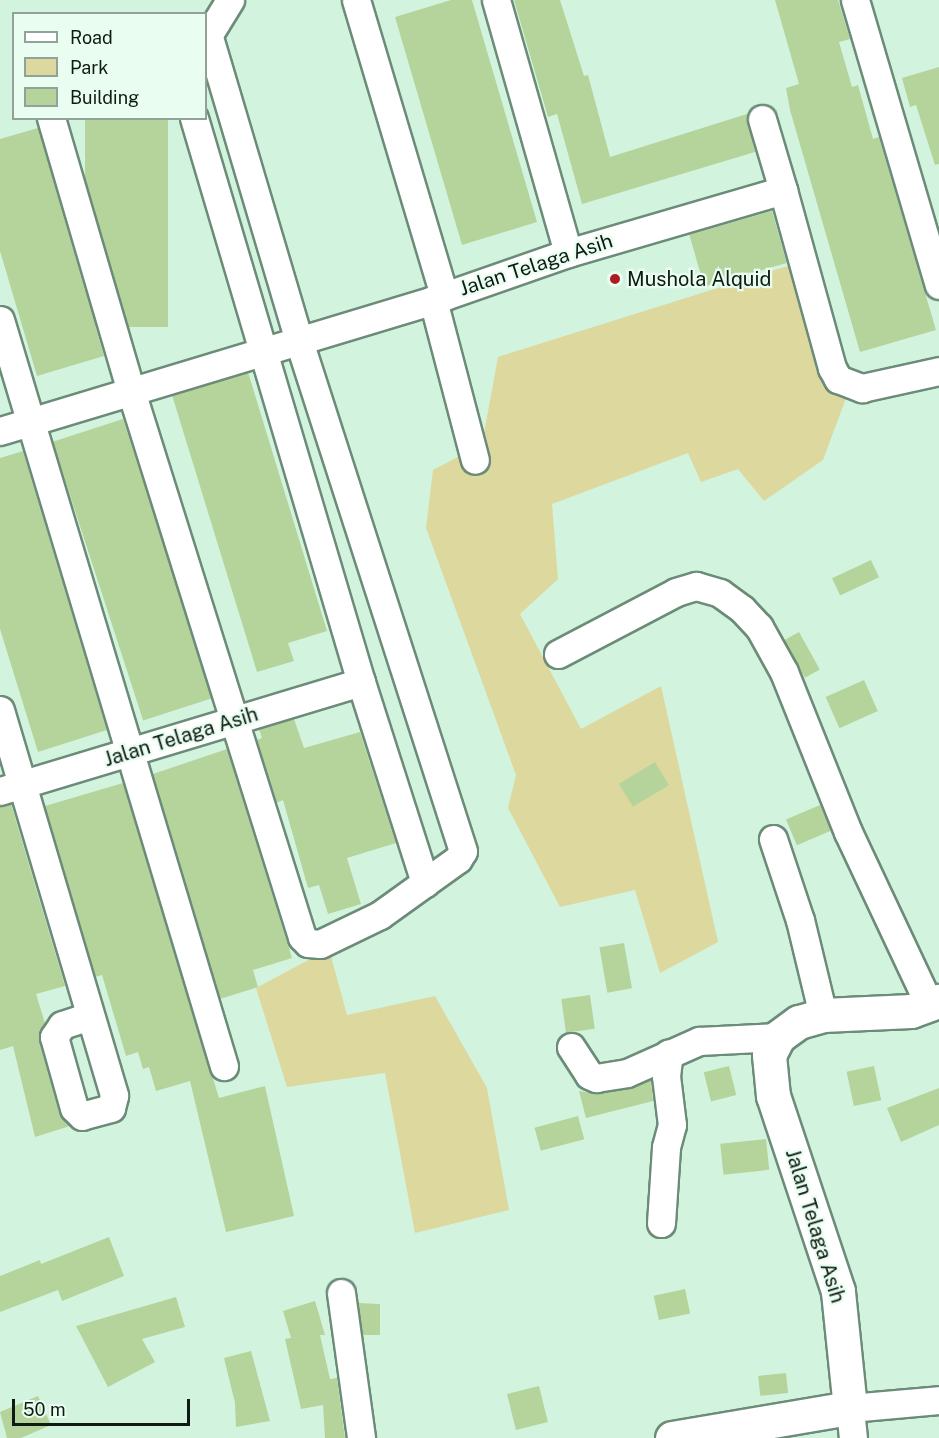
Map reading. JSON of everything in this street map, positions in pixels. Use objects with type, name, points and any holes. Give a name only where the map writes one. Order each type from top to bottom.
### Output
[{"type":"street","points":[[52,120],[131,391],[302,937],[308,943],[320,944],[380,915],[458,859],[463,851],[299,341],[207,39],[230,0]]},
{"type":"street","points":[[356,0],[439,298],[475,460]]},
{"type":"street","points":[[496,0],[568,253]]},
{"type":"street","points":[[855,0],[939,285]]},
{"type":"street","points":[[762,119],[832,368],[838,379],[862,388],[939,371]]},
{"type":"street","points":[[195,120],[262,353],[424,883]]},
{"type":"street","name":"Jalan Telaga Asih","points":[[0,431],[439,298],[568,253],[783,190]]},
{"type":"street","points":[[0,320],[224,1066]]},
{"type":"street","points":[[558,654],[676,592],[696,586],[720,592],[742,609],[759,627],[784,672],[848,832],[934,1003],[911,1011],[823,1015],[799,1023],[778,1037],[714,1038],[669,1053],[627,1073],[596,1078],[589,1075],[571,1047]]},
{"type":"street","name":"Jalan Telaga Asih","points":[[11,787],[130,754],[361,682]]},
{"type":"street","points":[[0,710],[11,787],[90,1016]]},
{"type":"street","points":[[773,839],[800,920],[823,1015]]},
{"type":"street","name":"Jalan Telaga Asih","points":[[778,1037],[769,1055],[773,1096],[838,1291],[851,1423]]},
{"type":"street","points":[[661,1223],[666,1147],[672,1125],[666,1076],[669,1053]]},
{"type":"street","points":[[340,1293],[361,1438]]},
{"type":"street","points":[[672,1438],[851,1423],[939,1400]]},
{"type":"green space","points":[[791,265],[851,385],[823,460],[764,501],[738,469],[701,482],[688,453],[552,504],[558,579],[520,614],[581,729],[661,686],[718,942],[660,973],[635,890],[560,907],[508,808],[516,775],[426,528],[433,470],[482,444],[498,357]]},
{"type":"green space","points":[[329,949],[347,1015],[435,996],[487,1088],[509,1210],[415,1233],[385,1073],[287,1087],[256,988]]},
{"type":"building","points":[[451,0],[472,0],[537,222],[462,245],[395,17]]},
{"type":"building","points":[[514,0],[560,0],[584,76],[588,75],[610,157],[747,114],[755,152],[582,204],[557,114],[548,117]]},
{"type":"building","points":[[775,0],[838,0],[850,39],[839,42],[852,87],[858,85],[873,139],[879,137],[936,330],[860,352],[790,110],[786,88],[799,84]]},
{"type":"building","points":[[939,67],[939,164],[935,165],[916,105],[910,107],[902,78]]},
{"type":"building","points":[[85,120],[168,120],[168,327],[85,327]]},
{"type":"building","points":[[38,128],[104,356],[37,376],[0,251],[0,139]]},
{"type":"building","points":[[772,211],[787,263],[704,287],[689,235]]},
{"type":"building","points":[[248,372],[327,631],[288,643],[294,661],[257,672],[172,395]]},
{"type":"building","points":[[123,419],[214,698],[143,721],[53,442]]},
{"type":"building","points":[[23,451],[107,730],[38,752],[0,629],[0,458]]},
{"type":"building","points":[[871,560],[879,577],[840,595],[832,578]]},
{"type":"building","points":[[799,632],[820,670],[805,678],[784,640]]},
{"type":"building","points":[[864,680],[878,711],[839,728],[826,697]]},
{"type":"building","points":[[294,719],[304,748],[360,732],[396,843],[347,858],[361,904],[328,914],[319,885],[308,888],[283,800],[276,803],[257,740],[262,738],[259,729]]},
{"type":"building","points":[[227,749],[292,958],[253,970],[258,987],[220,999],[153,774]]},
{"type":"building","points":[[655,762],[669,785],[633,807],[619,784]]},
{"type":"building","points":[[123,783],[219,1098],[265,1086],[294,1216],[226,1232],[190,1081],[156,1091],[149,1067],[143,1069],[138,1052],[126,1056],[102,975],[95,977],[45,806]]},
{"type":"building","points":[[11,804],[65,986],[36,994],[45,1023],[39,1041],[59,1112],[70,1126],[35,1137],[13,1046],[0,1050],[0,806]]},
{"type":"building","points":[[820,805],[831,831],[797,845],[786,819]]},
{"type":"building","points":[[624,943],[632,988],[607,993],[599,947]]},
{"type":"building","points":[[590,995],[595,1029],[566,1033],[561,999]]},
{"type":"building","points":[[729,1066],[736,1095],[711,1101],[704,1072]]},
{"type":"building","points":[[874,1066],[881,1100],[854,1106],[847,1072]]},
{"type":"building","points":[[651,1080],[653,1101],[586,1118],[579,1091],[599,1094],[630,1088]]},
{"type":"building","points":[[939,1088],[939,1125],[901,1142],[887,1108]]},
{"type":"building","points":[[578,1116],[584,1139],[541,1151],[535,1128]]},
{"type":"building","points":[[766,1139],[769,1170],[723,1175],[720,1144]]},
{"type":"building","points":[[109,1237],[124,1276],[62,1301],[58,1290],[0,1312],[0,1276],[40,1260],[41,1264]]},
{"type":"building","points":[[685,1289],[690,1313],[659,1320],[654,1296]]},
{"type":"building","points":[[176,1297],[185,1327],[142,1339],[155,1362],[108,1387],[76,1326]]},
{"type":"building","points":[[315,1301],[325,1335],[320,1335],[330,1379],[337,1378],[345,1438],[325,1438],[323,1405],[301,1409],[285,1339],[291,1338],[283,1311]]},
{"type":"building","points":[[358,1303],[380,1304],[380,1335],[363,1335]]},
{"type":"building","points":[[251,1351],[270,1421],[236,1427],[235,1403],[224,1358]]},
{"type":"building","points":[[786,1373],[788,1393],[760,1396],[758,1376]]},
{"type":"building","points":[[539,1386],[548,1422],[516,1430],[507,1394]]},
{"type":"building","points":[[38,1396],[51,1425],[21,1438],[7,1438],[0,1412]]},
{"type":"place","name":"Mushola Alquid","points":[[615,279]]}]
